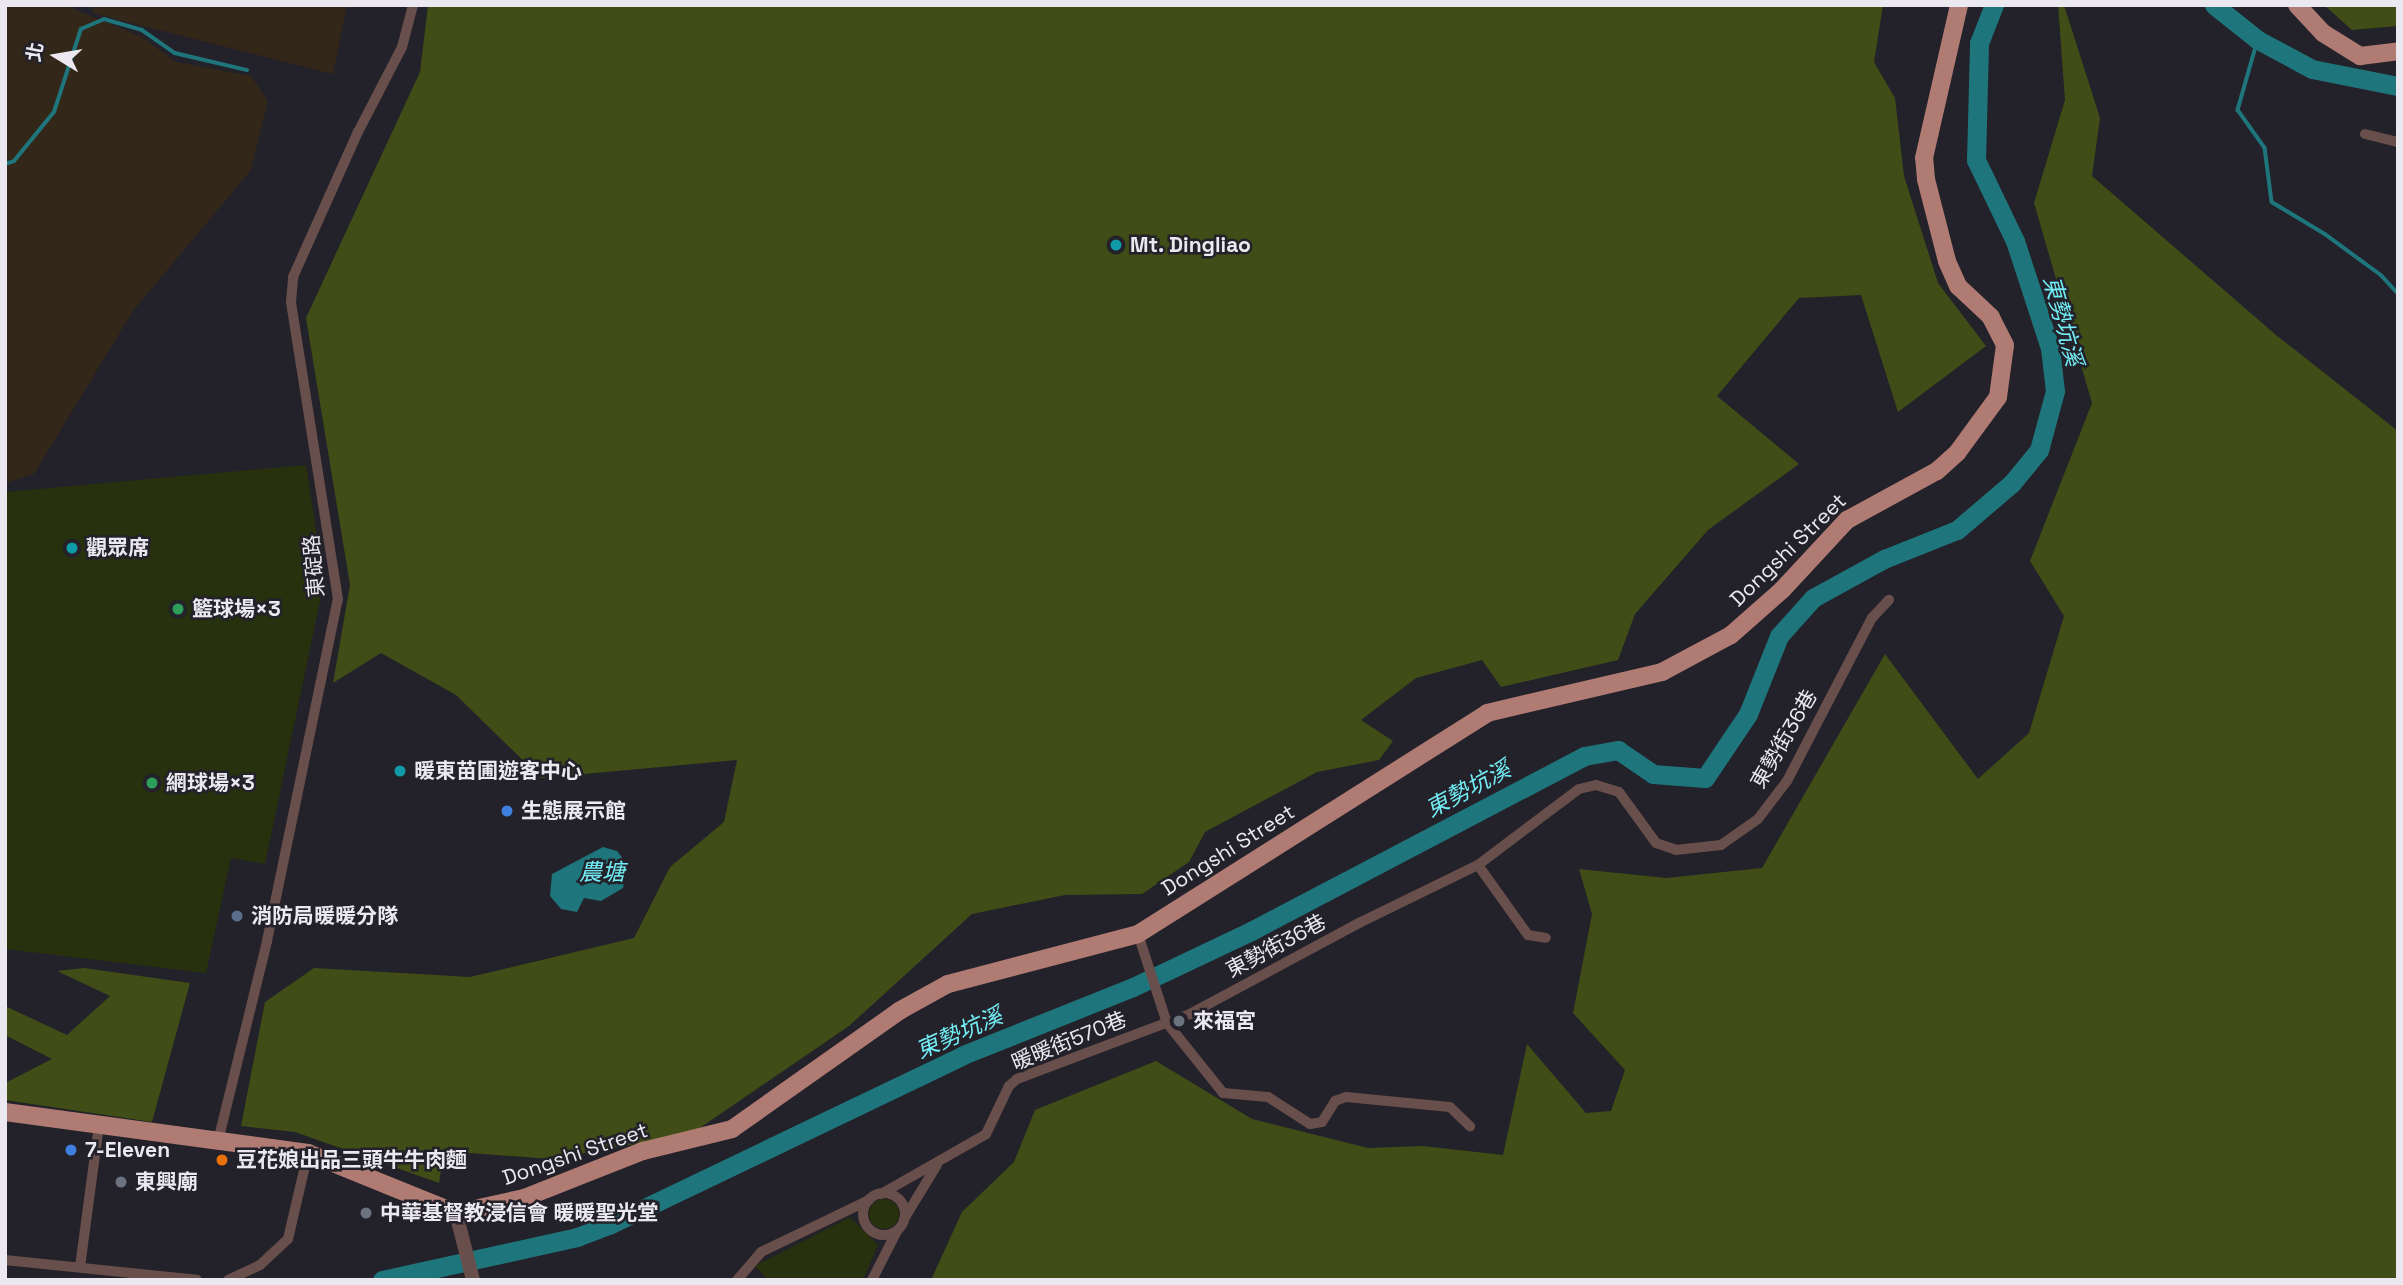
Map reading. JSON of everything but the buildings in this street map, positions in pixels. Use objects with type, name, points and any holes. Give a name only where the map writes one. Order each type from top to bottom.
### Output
[{"type":"main road","name":"Dongshi Street","points":[[457,1220],[524,1198],[643,1151],[732,1129],[899,1011],[948,984],[1141,942],[1487,713],[1662,672],[1731,635],[1782,590],[1847,520],[1937,471],[1957,453],[1998,397],[2006,359],[1991,317],[1958,286],[1947,261],[1926,179],[1924,158],[1959,5]]},
{"type":"main road","points":[[2297,5],[2323,33],[2360,56],[2398,51]]},
{"type":"main road","points":[[5,1112],[308,1153],[457,1220]]},
{"type":"street","name":"東碇路","points":[[218,1141],[267,941],[338,599],[291,302],[293,277],[358,132],[402,47],[413,5]]},
{"type":"street","points":[[2365,134],[2398,142]]},
{"type":"street","name":"東勢街36巷","points":[[1167,1023],[1478,866],[1563,797],[1596,785],[1619,792],[1656,843],[1676,850],[1721,845],[1758,819],[1787,781],[1872,618],[1889,600]]},
{"type":"street","points":[[1478,866],[1528,935],[1546,938]]},
{"type":"street","points":[[1141,942],[1167,1023],[1223,1093],[1268,1097],[1310,1124],[1322,1122],[1335,1101],[1346,1097],[1450,1107],[1470,1126]]},
{"type":"street","name":"暖暖街570巷","points":[[881,1194],[986,1134],[1009,1086],[1017,1079],[1167,1023]]},
{"type":"street","points":[[80,1267],[99,1125]]},
{"type":"street","points":[[228,1280],[260,1265],[288,1239],[308,1153]]},
{"type":"street","points":[[873,1280],[897,1231],[939,1163]]},
{"type":"street","points":[[737,1280],[761,1252],[881,1194],[899,1200],[904,1219]]},
{"type":"street","points":[[869,1200],[863,1212],[866,1225],[884,1235],[897,1231]]},
{"type":"street","points":[[457,1220],[473,1280]]},
{"type":"street","points":[[5,1260],[197,1280]]},
{"type":"shaded area","points":[[5,5],[64,5],[142,37],[176,62],[251,76],[268,101],[251,170],[133,311],[34,474],[5,483]]},
{"type":"shaded area","points":[[93,5],[347,5],[333,74],[92,13]]},
{"type":"green space","points":[[428,5],[1883,5],[1874,62],[1895,98],[1904,176],[1938,283],[1986,346],[1898,412],[1861,295],[1799,298],[1717,396],[1799,464],[1708,530],[1635,614],[1618,660],[1501,687],[1482,660],[1416,678],[1361,720],[1393,741],[1379,760],[1317,772],[1205,832],[1189,862],[1142,894],[1065,895],[972,914],[849,1026],[691,1134],[552,1159],[444,1151],[439,1183],[295,1132],[241,1126],[265,1002],[314,968],[470,977],[634,938],[670,867],[724,822],[737,760],[541,778],[456,695],[381,653],[333,683],[350,585],[306,318],[420,72]]},
{"type":"green space","points":[[2058,5],[2064,5],[2100,118],[2092,176],[2276,335],[2398,431],[2398,1280],[931,1280],[962,1212],[1014,1162],[1035,1110],[1156,1061],[1252,1119],[1368,1148],[1423,1146],[1503,1155],[1527,1044],[1586,1113],[1611,1111],[1625,1070],[1573,1013],[1592,914],[1579,869],[1666,878],[1762,868],[1885,654],[1978,779],[2029,733],[2064,616],[2030,561],[2092,403],[2034,203],[2065,100]]},
{"type":"green space","points":[[2324,5],[2398,5],[2398,26],[2352,30]]},
{"type":"green space","points":[[306,465],[321,563],[321,596],[265,864],[231,858],[206,973],[5,949],[5,492]]},
{"type":"green space","points":[[84,968],[190,983],[152,1122],[5,1100],[5,1083],[52,1059],[5,1035],[5,1006],[67,1035],[110,996],[57,971]]},
{"type":"green space","points":[[884,1199],[895,1203],[899,1214],[895,1225],[884,1229],[873,1225],[869,1214],[873,1203]]},
{"type":"green space","points":[[850,1217],[878,1245],[863,1280],[768,1280],[755,1266]]},
{"type":"water","name":"農塘","points":[[603,847],[617,851],[627,864],[623,888],[601,901],[584,898],[577,912],[561,909],[550,896],[552,874]]},
{"type":"waterway","name":"東勢坑溪","points":[[382,1280],[577,1237],[611,1224],[963,1055],[1133,987],[1251,931],[1584,756],[1618,750],[1653,774],[1705,778],[1748,714],[1779,636],[1813,598],[1884,559],[1957,530],[2012,483],[2039,450],[2055,391],[2050,348],[2015,241],[1976,160],[1979,43],[1994,5]]},
{"type":"waterway","name":"東勢坑溪","points":[[2214,5],[2258,40],[2312,69],[2398,86]]},
{"type":"waterway","points":[[5,164],[14,161],[54,112],[81,29],[104,19],[142,30],[175,53],[247,70]]},
{"type":"waterway","points":[[2258,40],[2238,110],[2265,148],[2272,202],[2325,234],[2381,275],[2398,293]]},
{"type":"place","name":"Mt. Dingliao","points":[[1116,245]]},
{"type":"place","name":"觀眾席","points":[[72,548]]},
{"type":"place","name":"籃球場×3","points":[[178,609]]},
{"type":"place","name":"暖東苗圃遊客中心","points":[[400,771]]},
{"type":"place","name":"網球場×3","points":[[152,783]]},
{"type":"place","name":"生態展示館","points":[[507,811]]},
{"type":"place","name":"消防局暖暖分隊","points":[[237,916]]},
{"type":"place","name":"來福宮","points":[[1179,1021]]},
{"type":"place","name":"7-Eleven","points":[[71,1150]]},
{"type":"place","name":"豆花娘出品三頭牛牛肉麵","points":[[222,1160]]},
{"type":"place","name":"東興廟","points":[[121,1182]]},
{"type":"place","name":"中華基督教浸信會 暖暖聖光堂","points":[[366,1213]]}]
